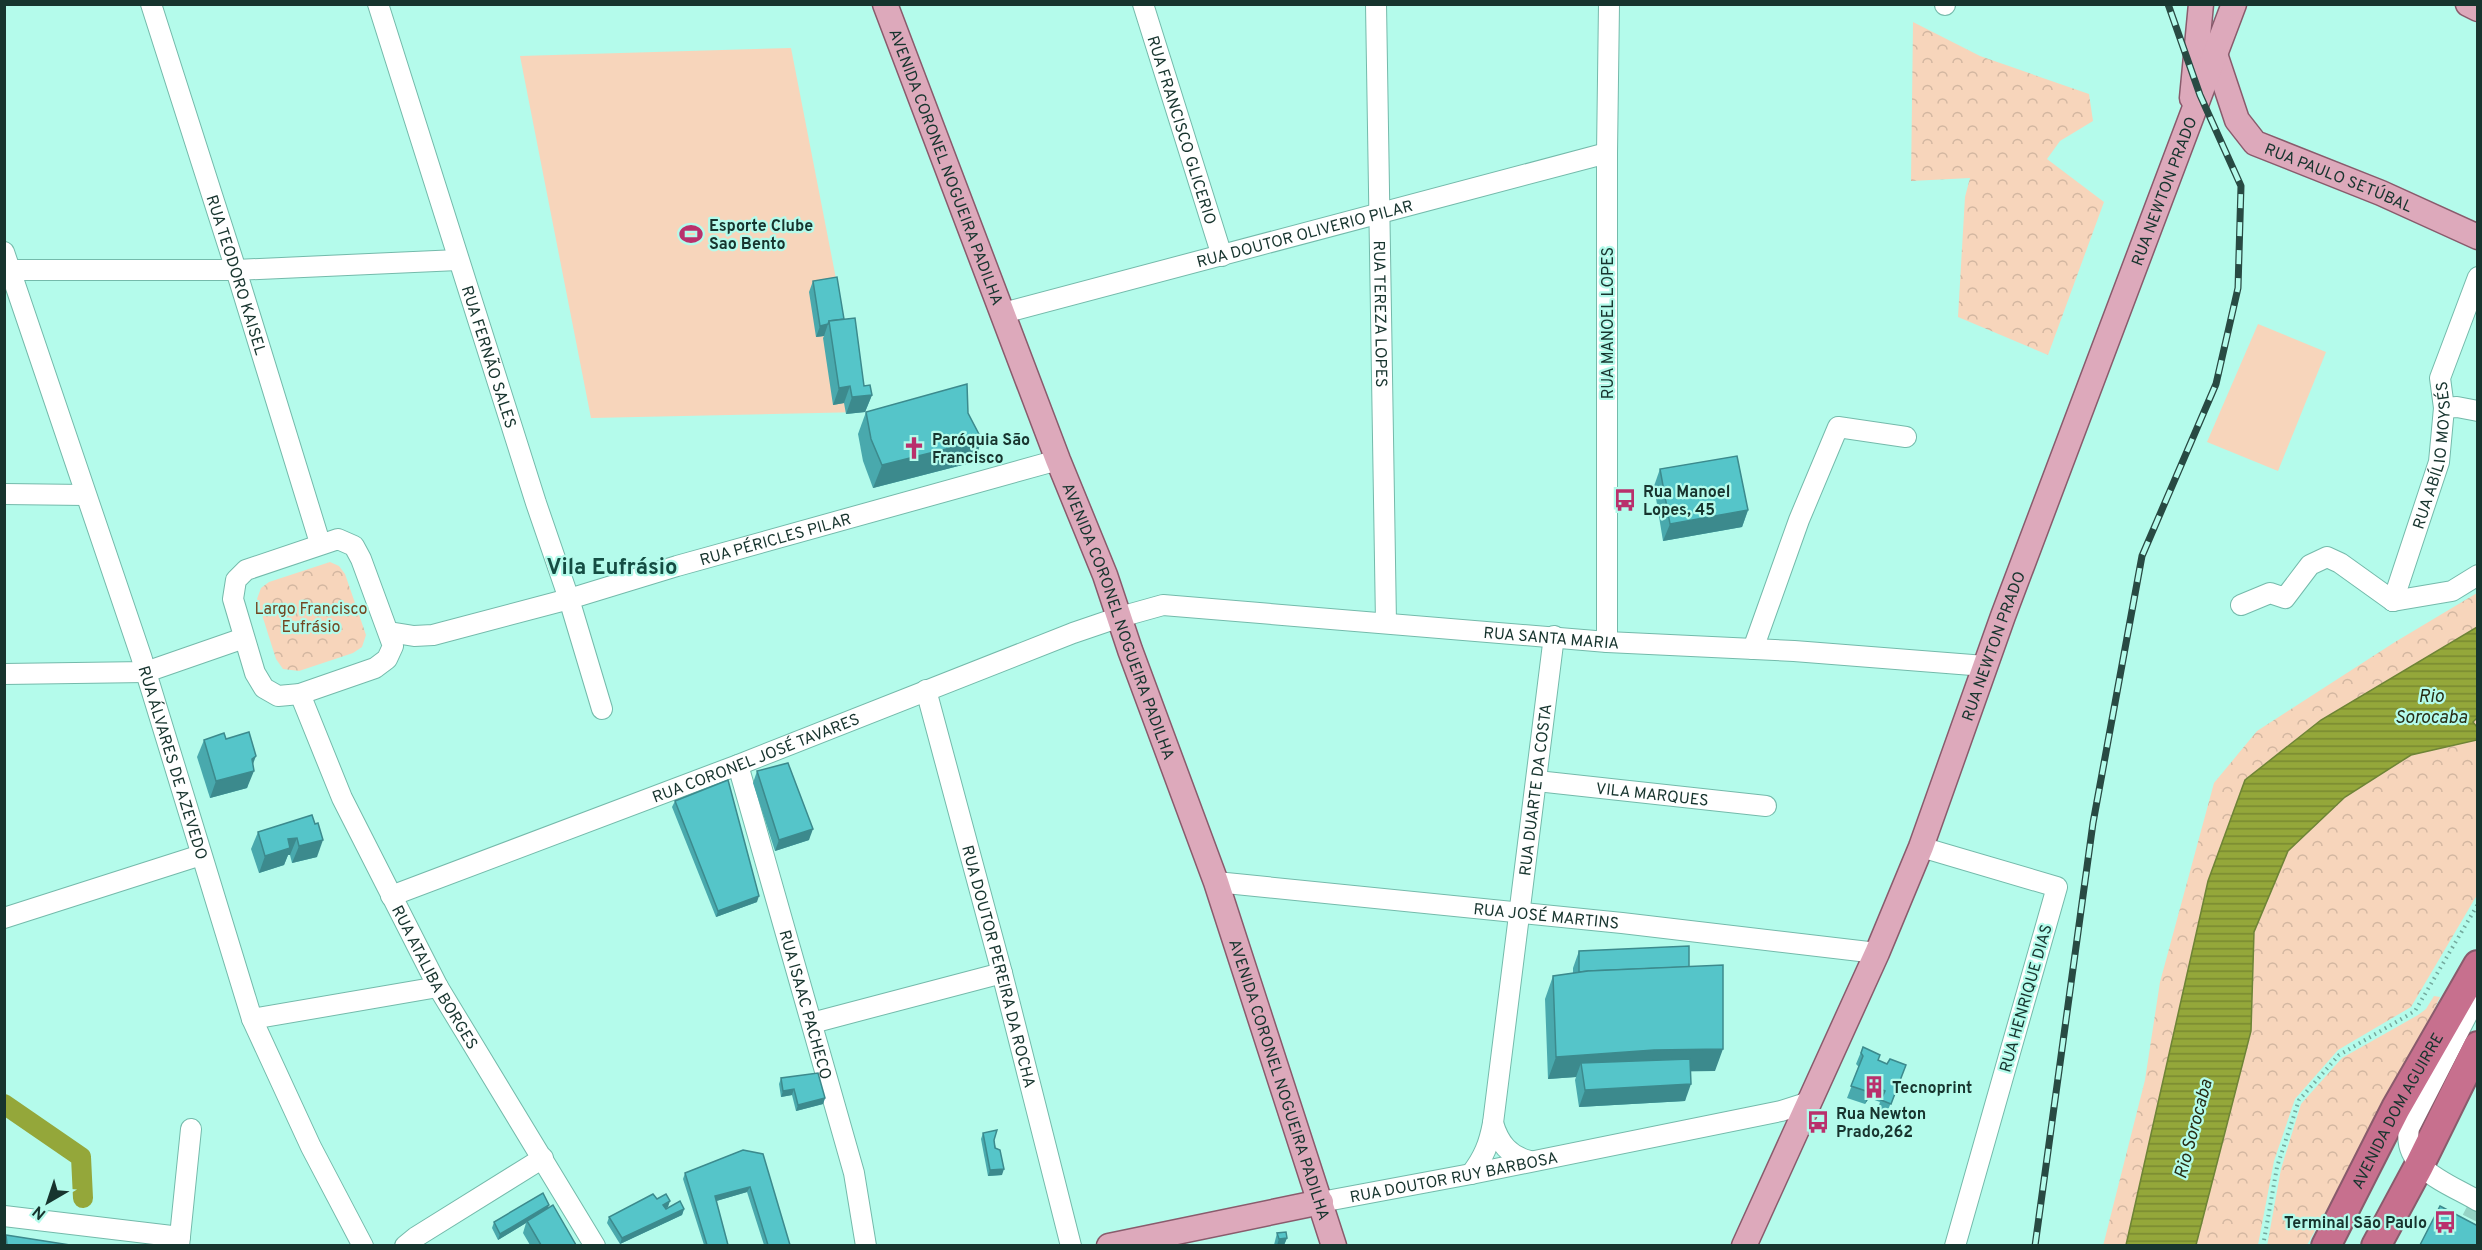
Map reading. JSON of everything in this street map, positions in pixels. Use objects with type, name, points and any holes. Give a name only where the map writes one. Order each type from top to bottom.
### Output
[{"type":"highway","name":"AVENIDA DOM AGUIRRE","points":[[2326,1245],[2396,1108],[2474,971]]},
{"type":"highway","points":[[2376,1245],[2419,1166],[2478,1046]]},
{"type":"main road","name":"AVENIDA CORONEL NOGUEIRA PADILHA","points":[[885,4],[1058,460],[1105,575],[1216,882],[1334,1245]]},
{"type":"main road","points":[[2202,4],[2193,74],[2191,120],[2217,108],[2228,111],[2237,120]]},
{"type":"main road","points":[[2219,4],[2219,47]]},
{"type":"main road","name":"RUA NEWTON PRADO","points":[[1744,1245],[1877,953],[1921,847],[1985,666],[2234,4]]},
{"type":"main road","points":[[2468,4],[2478,9]]},
{"type":"main road","name":"RUA PAULO SETÚBAL","points":[[2219,47],[2237,120],[2255,143],[2381,193],[2478,237]]},
{"type":"main road","name":"RUA DOUTOR RUY BARBOSA","points":[[1109,1245],[1321,1202]]},
{"type":"street","name":"RUA TEODORO KAISEL","points":[[151,4],[320,543]]},
{"type":"street","name":"RUA FERNÃO SALES","points":[[378,4],[536,503],[569,599],[602,709]]},
{"type":"street","name":"RUA FRANCISCO GLICERIO","points":[[1143,4],[1222,256]]},
{"type":"street","name":"RUA TEREZA LOPES","points":[[1376,4],[1386,624]]},
{"type":"street","name":"RUA MANOEL LOPES","points":[[1607,642],[1609,4]]},
{"type":"street","name":"RUA DOUTOR OLIVERIO PILAR","points":[[1003,314],[1607,153]]},
{"type":"street","points":[[6,264],[236,270],[458,260]]},
{"type":"street","name":"RUA ÁLVARES DE AZEVEDO","points":[[6,264],[146,672],[252,1020],[311,1148],[363,1245]]},
{"type":"street","name":"RUA ABÍLIO MOYSÉS","points":[[2393,601],[2439,462],[2444,408],[2440,378],[2478,277]]},
{"type":"street","points":[[2444,408],[2457,407],[2478,411]]},
{"type":"street","points":[[1753,648],[1799,520],[1838,427],[1906,437]]},
{"type":"street","name":"RUA PÉRICLES PILAR","points":[[389,632],[414,636],[433,635],[569,599],[677,566],[1058,460]]},
{"type":"street","points":[[4,494],[86,495]]},
{"type":"street","points":[[338,539],[354,546],[389,632],[393,646],[387,659],[375,668],[300,694],[278,696],[264,688],[255,673],[233,599],[236,580],[246,570],[320,543],[338,539]]},
{"type":"street","points":[[2241,605],[2270,593],[2285,598],[2310,566],[2327,557],[2340,563],[2393,601],[2452,591],[2478,575]]},
{"type":"street","name":"RUA SANTA MARIA","points":[[1119,617],[1163,605],[1607,642],[1753,648],[1985,666]]},
{"type":"street","name":"RUA CORONEL JOSÉ TAVARES","points":[[391,896],[738,765],[926,690],[1119,617]]},
{"type":"street","name":"RUA DUARTE DA COSTA","points":[[1471,1174],[1489,1145],[1493,1123],[1554,636]]},
{"type":"street","points":[[4,674],[146,672],[244,638]]},
{"type":"street","name":"RUA DOUTOR PEREIRA DA ROCHA","points":[[926,690],[1002,973],[1071,1245]]},
{"type":"street","name":"RUA ATALIBA BORGES","points":[[300,694],[342,798],[438,987],[595,1245]]},
{"type":"street","name":"RUA ISAAC PACHECO","points":[[738,765],[854,1173],[866,1245]]},
{"type":"street","name":"VILA MARQUES","points":[[1537,781],[1766,806]]},
{"type":"street","name":"RUA HENRIQUE DIAS","points":[[1921,847],[2057,887],[1955,1245]]},
{"type":"street","points":[[4,918],[201,855]]},
{"type":"street","name":"RUA JOSÉ MARTINS","points":[[1216,882],[1520,912],[1877,953]]},
{"type":"street","name":"AVENIDA DOM AGUIRRE","points":[[2419,1166],[2408,1149],[2409,1128],[2467,1015],[2474,971]]},
{"type":"street","points":[[812,1023],[1002,973]]},
{"type":"street","points":[[252,1020],[438,987]]},
{"type":"street","name":"RUA DOUTOR RUY BARBOSA","points":[[1321,1202],[1471,1174],[1762,1114],[1795,1107],[1811,1100]]},
{"type":"street","points":[[1762,1114],[1781,1122],[1789,1134],[1790,1145]]},
{"type":"street","points":[[1493,1123],[1496,1134],[1508,1151],[1518,1158],[1530,1161]]},
{"type":"street","points":[[4,1216],[180,1241],[191,1130]]},
{"type":"street","points":[[405,1245],[543,1158]]},
{"type":"street","points":[[2419,1166],[2478,1201]]},
{"type":"path","points":[[2263,1245],[2277,1167],[2299,1100],[2339,1055],[2415,1011],[2478,904]]},
{"type":"green space","points":[[1913,22],[1980,56],[2089,94],[2093,121],[2060,141],[2047,159],[2104,202],[2048,355],[1958,317],[1965,197],[1970,178],[1911,181]]},
{"type":"green space","name":"Esporte Clube Sao Bento","points":[[791,48],[862,412],[591,418],[520,56]]},
{"type":"green space","points":[[2258,324],[2326,352],[2278,471],[2207,442]]},
{"type":"green space","name":"Largo Francisco Eufrásio","points":[[330,562],[339,566],[345,574],[366,635],[362,647],[353,653],[299,671],[283,669],[276,659],[257,599],[261,588],[269,582]]},
{"type":"green space","points":[[2477,593],[2477,895],[2411,1007],[2338,1050],[2295,1099],[2274,1161],[2258,1245],[2103,1246],[2145,1080],[2160,982],[2214,783],[2257,731],[2395,642]]},
{"type":"green space","points":[[2434,996],[2440,997],[2416,1049],[2307,1245],[2267,1246],[2281,1169],[2301,1104],[2342,1058],[2418,1015],[2426,1009]]},
{"type":"water","name":"Rio Sorocaba","points":[[2477,627],[2477,718],[2473,722],[2477,727],[2477,740],[2411,755],[2345,797],[2288,851],[2254,932],[2251,1031],[2196,1245],[2126,1245],[2208,881],[2245,780],[2321,720]]},
{"type":"building","points":[[837,277],[844,319],[829,321],[828,324],[820,326],[813,281]]},
{"type":"building","points":[[855,318],[864,386],[870,385],[872,395],[852,397],[850,386],[839,388],[829,321]]},
{"type":"building","points":[[967,384],[968,413],[982,440],[882,465],[871,439],[866,412]]},
{"type":"building","points":[[1737,456],[1748,510],[1670,524],[1660,469]]},
{"type":"building","points":[[249,732],[256,756],[252,759],[254,771],[216,781],[204,740],[224,733],[226,739]]},
{"type":"building","points":[[788,763],[813,829],[779,840],[757,771]]},
{"type":"building","points":[[728,780],[759,896],[718,911],[675,801]]},
{"type":"building","points":[[312,815],[315,824],[318,823],[323,840],[299,846],[297,838],[288,839],[290,848],[265,856],[258,832]]},
{"type":"building","points":[[1689,946],[1689,967],[1579,972],[1579,951]]},
{"type":"building","points":[[1723,965],[1723,1049],[1654,1050],[1556,1057],[1553,976],[1588,971]]},
{"type":"building","name":"Tecnoprint","points":[[1863,1047],[1880,1055],[1878,1060],[1887,1064],[1890,1059],[1906,1065],[1891,1104],[1881,1100],[1885,1091],[1873,1086],[1869,1092],[1851,1086],[1863,1056],[1861,1053]]},
{"type":"building","points":[[1690,1059],[1691,1084],[1585,1090],[1581,1063]]},
{"type":"building","points":[[818,1073],[825,1098],[798,1105],[794,1089],[783,1091],[781,1078]]},
{"type":"building","points":[[997,1130],[994,1140],[995,1148],[1000,1150],[1004,1169],[990,1170],[983,1133]]},
{"type":"building","points":[[743,1150],[763,1154],[790,1245],[768,1245],[750,1187],[715,1196],[728,1245],[707,1245],[685,1173]]},
{"type":"building","points":[[543,1193],[549,1205],[500,1234],[494,1222]]},
{"type":"building","points":[[653,1194],[657,1199],[666,1194],[670,1201],[663,1205],[666,1209],[680,1201],[684,1209],[622,1238],[609,1217]]},
{"type":"building","points":[[553,1205],[576,1245],[541,1245],[527,1221]]},
{"type":"building","name":"Terminal São Paulo","points":[[2440,1206],[2478,1226],[2478,1245],[2420,1245]]},
{"type":"building","points":[[1286,1232],[1287,1238],[1279,1239],[1277,1233]]},
{"type":"building","points":[[6,1235],[70,1245],[7,1245]]},
{"type":"waterway","points":[[4,1104],[81,1157],[83,1198]]},
{"type":"tunnel","points":[[2458,1246],[2478,1207]]},
{"type":"railway","points":[[2035,1246],[2093,823],[2142,556],[2216,384],[2238,288],[2241,186],[2200,95],[2168,4]]},
{"type":"place","name":"Esporte Clube Sao Bento","points":[[691,234]]},
{"type":"place","name":"Paróquia São Francisco","points":[[914,448]]},
{"type":"place","name":"Rua Manoel Lopes, 45","points":[[1625,500]]},
{"type":"place","name":"Tecnoprint","points":[[1874,1087]]},
{"type":"place","name":"Rua Newton Prado,262","points":[[1818,1122]]},
{"type":"place","name":"Terminal São Paulo","points":[[2445,1222]]},
{"type":"district","name":"Vila Eufrásio","points":[[612,566]]}]
